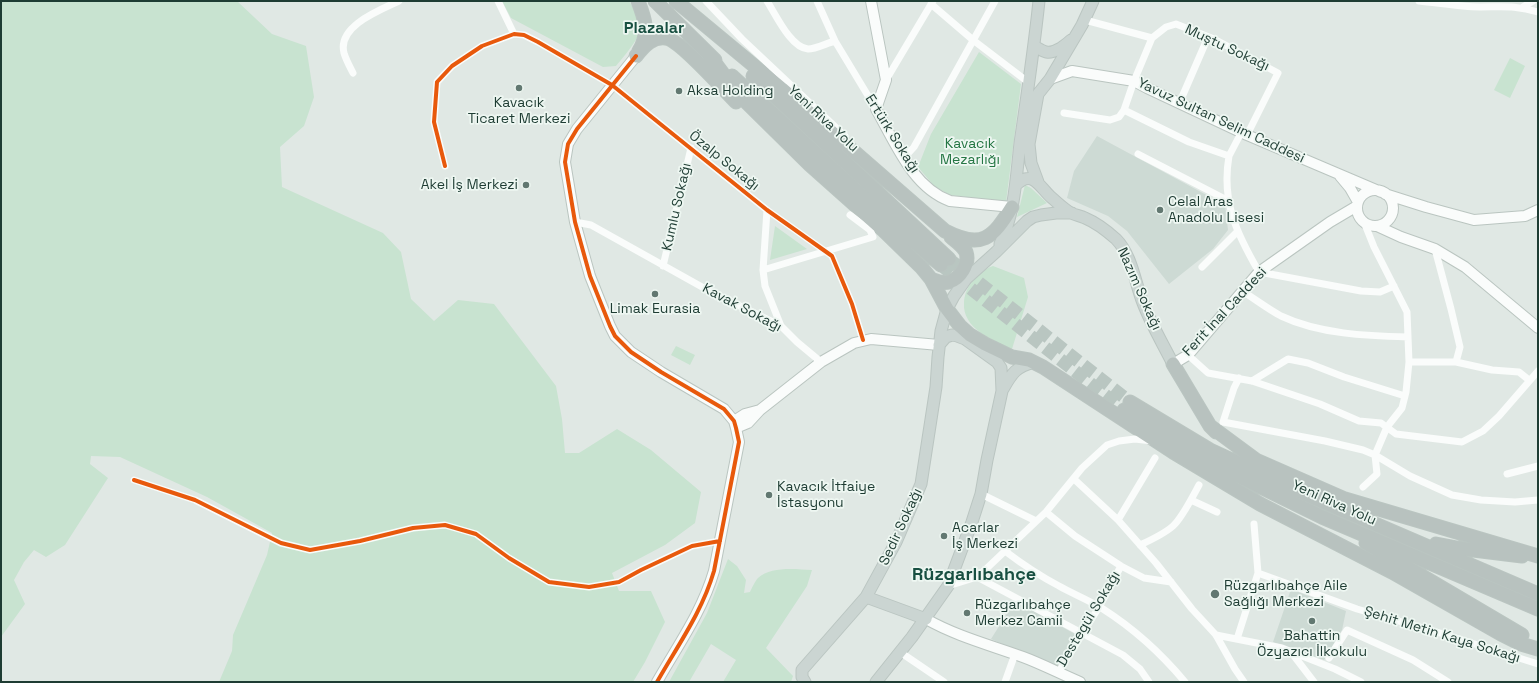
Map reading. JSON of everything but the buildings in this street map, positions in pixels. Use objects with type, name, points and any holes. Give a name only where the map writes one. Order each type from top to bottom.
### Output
[{"type":"highway","points":[[636,56],[643,45],[647,26],[638,1]]},
{"type":"highway","points":[[655,1],[709,55],[738,94],[810,165],[883,230],[922,268],[931,279],[947,310],[960,326],[970,334],[985,344],[1012,357],[1022,358],[1034,362],[1173,452],[1260,504],[1392,572],[1501,634],[1536,647]]},
{"type":"highway","points":[[676,1],[787,94],[930,220],[945,231],[964,250],[967,259],[959,276],[949,282],[938,282],[931,279]]},
{"type":"highway","name":"Yeni Riva Yolu","points":[[676,1],[700,26],[945,262],[883,215],[709,55]]},
{"type":"highway","points":[[636,56],[646,45],[655,39],[667,38],[680,45],[782,149],[810,165]]},
{"type":"highway","points":[[945,231],[963,239],[983,239],[995,231],[1012,206]]},
{"type":"highway","points":[[1173,364],[1210,426],[1246,466]]},
{"type":"highway","name":"Yeni Riva Yolu","points":[[1538,594],[1312,497],[1210,450],[1127,406],[1220,467],[1322,517],[1538,609]]},
{"type":"highway","points":[[1210,426],[1256,460],[1345,499],[1538,556]]},
{"type":"highway","points":[[1322,517],[1530,639],[1536,647]]},
{"type":"highway","points":[[1407,538],[1457,548],[1515,556],[1538,556]]},
{"type":"main road","points":[[996,252],[1006,232],[1016,185],[1039,1]]},
{"type":"main road","points":[[1072,213],[1051,197],[1038,182],[1031,163],[1029,144],[1038,94],[1050,79],[1063,58],[1084,22],[1093,1]]},
{"type":"main road","points":[[1034,46],[1044,52],[1051,53],[1069,43],[1084,22]]},
{"type":"main road","points":[[1016,185],[1021,180],[1026,179],[1038,182]]},
{"type":"main road","name":"Sedir Sokağı","points":[[805,682],[802,677],[802,670],[866,597],[896,542],[921,484],[936,387],[938,357],[935,345],[947,310],[954,296],[966,279],[1027,221],[1033,217],[1056,213],[1072,213]]},
{"type":"main road","name":"Nazım Sokağı","points":[[1072,213],[1104,229],[1117,240],[1126,254],[1144,304],[1173,364]]},
{"type":"main road","points":[[876,682],[926,619],[948,586],[970,529],[981,494],[1002,391],[1001,368],[997,362],[964,338],[952,335],[946,337],[935,345]]},
{"type":"main road","points":[[1002,391],[1012,373],[1022,366],[1034,362]]},
{"type":"main road","points":[[866,597],[926,619]]},
{"type":"street","points":[[353,73],[344,52],[345,38],[358,22],[399,1]]},
{"type":"street","points":[[445,166],[434,122],[437,82],[452,66],[482,46],[514,34],[498,1]]},
{"type":"street","points":[[706,1],[742,39],[846,136],[857,155]]},
{"type":"street","points":[[767,1],[793,42],[803,48],[810,49],[835,41]]},
{"type":"street","name":"Ertürk Sokağı","points":[[816,1],[835,41],[911,170],[930,191],[941,198],[950,201],[1012,206]]},
{"type":"street","points":[[871,1],[886,80]]},
{"type":"street","points":[[904,158],[914,147],[995,1]]},
{"type":"street","points":[[1419,1],[1480,7],[1523,7],[1538,12]]},
{"type":"street","points":[[1523,7],[1533,1]]},
{"type":"street","points":[[876,109],[886,80],[932,3],[973,40],[1028,82]]},
{"type":"street","points":[[1064,113],[1110,120],[1119,117],[1124,110],[1134,80],[1152,38],[1084,22]]},
{"type":"street","name":"Muştu Sokağı","points":[[1152,38],[1166,27],[1176,24],[1208,37],[1278,73],[1244,134]]},
{"type":"street","name":"Özalp Sokağı","points":[[514,34],[524,35],[538,42],[612,85],[767,210],[832,256],[852,304],[863,340]]},
{"type":"street","points":[[1179,104],[1208,37]]},
{"type":"street","points":[[636,56],[574,133],[568,144],[566,153],[566,172],[575,222],[590,276],[615,336],[630,352],[724,409],[747,418]]},
{"type":"street","points":[[1050,79],[1072,72],[1063,58]]},
{"type":"street","name":"Yavuz Sultan Selim Caddesi","points":[[1072,72],[1134,80],[1179,104],[1244,134],[1383,193],[1426,207],[1474,220],[1525,216],[1538,210]]},
{"type":"street","points":[[1124,110],[1189,142],[1229,156]]},
{"type":"street","points":[[1244,134],[1229,156],[1227,169],[1229,201],[1237,232],[1259,272],[1361,291],[1380,292],[1394,286]]},
{"type":"street","name":"Kumlu Sokağı","points":[[663,266],[691,148]]},
{"type":"street","points":[[1138,154],[1229,201]]},
{"type":"street","points":[[1338,174],[1350,188],[1358,204],[1359,216],[1364,222],[1374,247],[1407,312],[1409,362],[1402,408],[1387,427],[1375,454],[1377,474],[1363,487]]},
{"type":"street","points":[[1358,204],[1363,195],[1369,192],[1383,193],[1391,201],[1392,212],[1401,237]]},
{"type":"street","points":[[1377,226],[1387,221],[1392,212],[1410,202]]},
{"type":"street","name":"Ferit İnal Caddesi","points":[[1173,364],[1188,354],[1259,272],[1358,204]]},
{"type":"street","points":[[767,210],[763,270],[765,286],[781,326]]},
{"type":"street","points":[[763,270],[873,237],[870,230],[850,215]]},
{"type":"street","name":"Kavak Sokağı","points":[[575,222],[591,225],[711,292],[781,326],[821,362]]},
{"type":"street","points":[[1364,222],[1435,249],[1465,267],[1538,328]]},
{"type":"street","points":[[1202,267],[1237,232]]},
{"type":"street","points":[[1435,249],[1460,347],[1456,362]]},
{"type":"street","points":[[1242,291],[1281,316],[1308,326],[1360,336],[1408,337]]},
{"type":"street","points":[[735,424],[760,410],[821,362],[854,343],[863,340],[878,339],[935,345]]},
{"type":"street","points":[[1188,354],[1208,373],[1252,380],[1320,404],[1359,421],[1381,423],[1396,434],[1462,442],[1483,431],[1499,416],[1538,371]]},
{"type":"street","points":[[1252,380],[1288,359],[1308,363],[1344,377],[1405,396]]},
{"type":"street","points":[[1409,362],[1456,362],[1492,370],[1519,372],[1529,380]]},
{"type":"street","points":[[1240,378],[1234,388],[1223,422],[1325,441],[1363,450],[1375,454],[1410,476],[1452,495],[1481,500],[1514,502],[1538,500]]},
{"type":"street","points":[[724,409],[735,424],[739,442]]},
{"type":"street","points":[[657,682],[692,624],[706,597],[714,571],[739,442],[747,418]]},
{"type":"street","points":[[948,586],[977,577],[1046,512],[1082,468],[1107,445],[1135,439],[1158,441]]},
{"type":"street","points":[[1118,520],[1155,458]]},
{"type":"street","points":[[1507,474],[1538,466]]},
{"type":"street","points":[[1074,479],[1118,520],[1192,609],[1216,635],[1234,669],[1244,682]]},
{"type":"street","points":[[134,480],[195,500],[281,543],[310,550],[413,528],[445,525],[476,534],[509,558],[549,582],[589,587],[619,582],[692,546],[720,540]]},
{"type":"street","points":[[1140,545],[1155,538],[1174,525],[1199,486]]},
{"type":"street","points":[[981,494],[1036,521]]},
{"type":"street","points":[[1191,500],[1218,512]]},
{"type":"street","points":[[1046,512],[1075,536],[1121,566],[1144,578],[1171,582]]},
{"type":"street","points":[[1237,639],[1258,573],[1254,524]]},
{"type":"street","points":[[1005,551],[1059,586],[1099,607],[1143,638],[1165,657],[1185,682]]},
{"type":"street","name":"Destegül Sokağı","points":[[1058,673],[1099,607],[1121,566]]},
{"type":"street","name":"Şehit Metin Kaya Sokağı","points":[[1258,573],[1357,609],[1538,664]]},
{"type":"street","points":[[977,577],[1123,655],[1140,669],[1149,682]]},
{"type":"street","points":[[926,619],[936,625],[980,643],[1026,658],[1080,682]]},
{"type":"street","points":[[1330,658],[1347,630],[1413,660],[1448,682]]},
{"type":"street","points":[[1216,635],[1282,648],[1335,669],[1361,682]]},
{"type":"street","points":[[900,652],[941,681]]},
{"type":"street","points":[[1291,652],[1314,682]]},
{"type":"street","points":[[1005,682],[1014,654]]},
{"type":"shaded area","name":"Celal Aras Anadolu Lisesi","points":[[1097,136],[1225,205],[1228,230],[1213,249],[1169,284],[1127,231],[1108,216],[1067,198],[1074,171]]},
{"type":"shaded area","name":"Bahattin Özyazıcı İlkokulu","points":[[1291,589],[1346,611],[1342,630],[1324,660],[1273,642]]},
{"type":"shaded area","points":[[1015,601],[1075,634],[1056,668],[991,639]]},
{"type":"green space","points":[[1,1],[237,1],[272,34],[306,46],[314,97],[304,126],[280,147],[282,187],[383,233],[401,252],[411,299],[434,321],[458,300],[494,304],[556,386],[562,419],[565,453],[579,453],[617,429],[651,450],[701,492],[695,523],[665,545],[612,573],[619,591],[651,591],[665,622],[633,682],[219,682],[232,651],[233,635],[267,555],[272,533],[207,497],[120,457],[91,456],[90,464],[108,478],[65,545],[46,557],[34,550],[24,562],[14,580],[25,604],[1,637]]},
{"type":"green space","points":[[502,1],[629,1],[638,19],[640,31],[633,44],[616,66],[603,67],[511,18]]},
{"type":"green space","name":"Kavacık Mezarlığı","points":[[979,52],[1021,84],[1006,202],[950,195],[934,186],[918,167],[931,134]]},
{"type":"green space","points":[[1510,58],[1525,66],[1510,98],[1494,90]]},
{"type":"green space","points":[[1025,185],[1031,188],[1047,203],[1017,217]]},
{"type":"green space","points":[[775,226],[807,249],[770,260]]},
{"type":"green space","points":[[993,266],[1024,278],[1028,297],[1012,349],[988,338],[980,332],[968,320],[965,312],[964,303],[966,292],[970,285],[978,275],[989,267]]},
{"type":"green space","points":[[676,346],[695,355],[690,365],[671,355]]},
{"type":"green space","points":[[728,559],[737,566],[746,580],[744,593],[750,592],[758,578],[763,574],[784,569],[812,570],[807,586],[766,648],[793,676],[791,682],[723,682],[736,660],[711,644],[689,682],[669,682],[707,613]]},
{"type":"tunnel","points":[[949,259],[1130,402]]},
{"type":"tunnel","points":[[941,265],[1124,410]]},
{"type":"cycle path","points":[[445,166],[434,122],[437,82],[452,66],[482,46],[514,34],[524,35],[612,85],[767,210],[832,256],[852,304],[863,340]]},
{"type":"cycle path","points":[[636,56],[577,129],[568,144],[565,162],[575,222],[590,276],[615,336],[631,352],[661,372],[724,409],[734,421],[739,442],[714,571],[709,586],[689,628],[657,682]]},
{"type":"cycle path","points":[[134,480],[195,500],[281,543],[310,550],[360,541],[413,528],[445,525],[476,534],[509,558],[549,582],[589,587],[619,582],[692,546],[720,541]]},
{"type":"place","name":"Kavacık Ticaret Merkezi","points":[[519,88]]},
{"type":"place","name":"Aksa Holding","points":[[679,91]]},
{"type":"place","name":"Akel İş Merkezi","points":[[526,185]]},
{"type":"place","name":"Celal Aras Anadolu Lisesi","points":[[1160,210]]},
{"type":"place","name":"Limak Eurasia","points":[[655,294]]},
{"type":"place","name":"Kavacık İtfaiye İstasyonu","points":[[769,495]]},
{"type":"place","name":"Acarlar İş Merkezi","points":[[944,536]]},
{"type":"place","name":"Rüzgarlıbahçe Aile Sağlığı Merkezi","points":[[1215,594]]},
{"type":"place","name":"Rüzgarlıbahçe Merkez Camii","points":[[967,613]]},
{"type":"place","name":"Bahattin Özyazıcı İlkokulu","points":[[1312,621]]},
{"type":"district","name":"Plazalar","points":[[654,29]]},
{"type":"district","name":"Rüzgarlıbahçe","points":[[974,575]]}]
